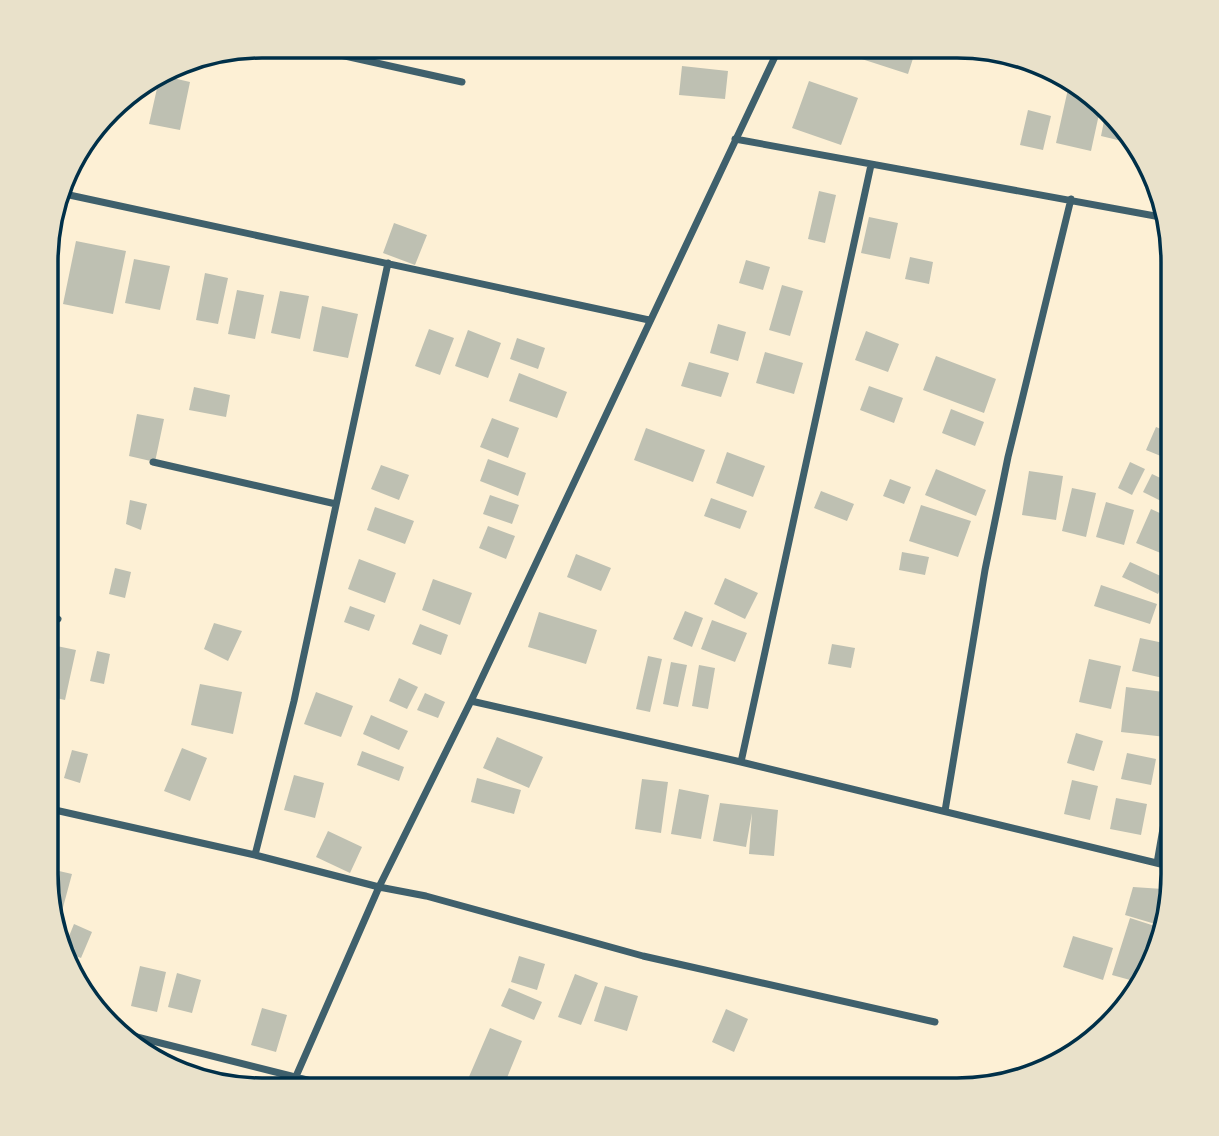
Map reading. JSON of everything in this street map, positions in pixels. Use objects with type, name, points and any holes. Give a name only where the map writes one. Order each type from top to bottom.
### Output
[{"type":"street","points":[[354,58],[462,82]]},
{"type":"street","points":[[296,1078],[379,887],[471,701],[773,58]]},
{"type":"street","points":[[735,139],[1155,216]]},
{"type":"street","points":[[741,762],[871,165]]},
{"type":"street","points":[[69,195],[649,320]]},
{"type":"street","points":[[945,811],[985,570],[1008,457],[1071,199]]},
{"type":"street","points":[[255,855],[294,701],[388,263]]},
{"type":"street","points":[[153,462],[336,504]]},
{"type":"street","points":[[471,701],[741,762],[1161,864]]},
{"type":"street","points":[[58,811],[426,897],[643,956],[935,1022]]},
{"type":"street","points":[[1157,863],[1161,840]]},
{"type":"street","points":[[142,1038],[292,1078]]},
{"type":"building","points":[[859,58],[913,58],[908,74]]},
{"type":"building","points":[[682,66],[728,71],[725,99],[679,95]]},
{"type":"building","points":[[174,78],[190,82],[180,130],[149,124],[157,87]]},
{"type":"building","points":[[809,81],[858,98],[841,145],[792,128]]},
{"type":"building","points":[[1068,90],[1099,115],[1091,151],[1056,143]]},
{"type":"building","points":[[1028,110],[1051,116],[1043,150],[1020,145]]},
{"type":"building","points":[[1104,120],[1122,141],[1101,136]]},
{"type":"building","points":[[819,191],[836,195],[825,243],[808,239]]},
{"type":"building","points":[[869,217],[898,223],[890,259],[861,253]]},
{"type":"building","points":[[394,223],[427,235],[415,265],[383,253]]},
{"type":"building","points":[[76,241],[126,251],[113,314],[63,304]]},
{"type":"building","points":[[910,257],[933,262],[929,284],[905,279]]},
{"type":"building","points":[[134,259],[170,266],[160,310],[125,303]]},
{"type":"building","points":[[746,260],[770,267],[763,290],[739,283]]},
{"type":"building","points":[[205,273],[228,278],[218,324],[196,320]]},
{"type":"building","points":[[782,285],[803,291],[790,336],[769,330]]},
{"type":"building","points":[[237,290],[264,295],[255,339],[228,334]]},
{"type":"building","points":[[280,291],[309,296],[300,339],[271,333]]},
{"type":"building","points":[[322,306],[358,314],[348,358],[313,351]]},
{"type":"building","points":[[718,324],[746,332],[738,361],[710,353]]},
{"type":"building","points":[[429,329],[454,338],[440,375],[415,366]]},
{"type":"building","points":[[468,330],[501,343],[488,378],[455,366]]},
{"type":"building","points":[[866,331],[899,344],[888,372],[855,360]]},
{"type":"building","points":[[517,338],[545,348],[538,369],[510,359]]},
{"type":"building","points":[[765,352],[803,363],[794,394],[756,383]]},
{"type":"building","points":[[936,356],[996,379],[984,413],[923,390]]},
{"type":"building","points":[[689,362],[729,373],[721,397],[681,386]]},
{"type":"building","points":[[519,373],[567,392],[557,418],[509,401]]},
{"type":"building","points":[[869,386],[903,398],[894,423],[860,410]]},
{"type":"building","points":[[194,387],[230,395],[226,417],[189,410]]},
{"type":"building","points":[[951,409],[984,422],[975,446],[942,433]]},
{"type":"building","points":[[137,414],[164,419],[155,462],[129,456]]},
{"type":"building","points":[[492,418],[519,428],[508,458],[480,447]]},
{"type":"building","points":[[1156,427],[1161,429],[1161,456],[1146,450]]},
{"type":"building","points":[[646,428],[705,450],[693,482],[634,460]]},
{"type":"building","points":[[727,452],[765,466],[753,497],[716,483]]},
{"type":"building","points":[[488,459],[526,473],[518,496],[480,481]]},
{"type":"building","points":[[1130,462],[1145,469],[1132,495],[1118,488]]},
{"type":"building","points":[[381,465],[409,475],[399,500],[371,489]]},
{"type":"building","points":[[936,469],[986,490],[976,516],[925,495]]},
{"type":"building","points":[[1029,471],[1063,476],[1056,520],[1022,515]]},
{"type":"building","points":[[1152,474],[1161,478],[1161,501],[1143,492]]},
{"type":"building","points":[[890,479],[911,487],[904,504],[883,496]]},
{"type":"building","points":[[1072,488],[1096,493],[1086,537],[1062,531]]},
{"type":"building","points":[[821,491],[854,504],[847,521],[814,508]]},
{"type":"building","points":[[490,495],[519,505],[512,524],[483,514]]},
{"type":"building","points":[[711,498],[747,511],[740,529],[704,516]]},
{"type":"building","points":[[130,500],[147,504],[141,530],[126,524]]},
{"type":"building","points":[[1106,502],[1134,510],[1124,545],[1096,537]]},
{"type":"building","points":[[921,505],[971,521],[958,557],[909,541]]},
{"type":"building","points":[[375,507],[414,521],[405,544],[367,530]]},
{"type":"building","points":[[1151,509],[1161,514],[1161,553],[1136,543]]},
{"type":"building","points":[[488,526],[515,536],[506,559],[479,548]]},
{"type":"building","points":[[902,552],[929,557],[925,575],[899,570]]},
{"type":"building","points":[[576,554],[611,568],[601,591],[567,577]]},
{"type":"building","points":[[359,559],[396,573],[385,603],[348,589]]},
{"type":"building","points":[[1130,562],[1161,576],[1161,587],[1158,594],[1122,577]]},
{"type":"building","points":[[115,568],[131,572],[125,598],[109,594]]},
{"type":"building","points":[[725,578],[758,593],[745,619],[714,604]]},
{"type":"building","points":[[433,579],[472,593],[460,625],[422,610]]},
{"type":"building","points":[[1101,585],[1157,604],[1150,624],[1094,606]]},
{"type":"building","points":[[350,606],[375,615],[369,631],[344,622]]},
{"type":"building","points":[[685,611],[703,618],[692,647],[673,639]]},
{"type":"building","points":[[539,612],[597,630],[586,664],[528,647]]},
{"type":"building","points":[[712,620],[747,633],[735,662],[701,649]]},
{"type":"building","points":[[214,623],[242,631],[228,661],[204,649]]},
{"type":"building","points":[[420,624],[448,635],[441,655],[412,644]]},
{"type":"building","points":[[1140,638],[1161,642],[1161,678],[1132,671]]},
{"type":"building","points":[[832,644],[855,648],[851,668],[828,664]]},
{"type":"building","points":[[58,646],[76,650],[65,700],[58,698]]},
{"type":"building","points":[[97,651],[110,654],[104,684],[90,681]]},
{"type":"building","points":[[648,656],[662,659],[650,712],[636,709]]},
{"type":"building","points":[[1089,659],[1121,666],[1111,709],[1079,702]]},
{"type":"building","points":[[671,662],[687,665],[678,707],[663,704]]},
{"type":"building","points":[[699,665],[715,668],[708,709],[692,706]]},
{"type":"building","points":[[399,678],[418,687],[407,709],[389,701]]},
{"type":"building","points":[[200,684],[242,692],[233,734],[191,725]]},
{"type":"building","points":[[1126,687],[1161,692],[1161,736],[1121,732]]},
{"type":"building","points":[[316,692],[353,706],[341,737],[304,724]]},
{"type":"building","points":[[425,693],[445,702],[438,718],[417,710]]},
{"type":"building","points":[[371,715],[408,731],[399,750],[363,734]]},
{"type":"building","points":[[1076,733],[1103,741],[1094,771],[1067,763]]},
{"type":"building","points":[[497,737],[543,757],[529,788],[483,768]]},
{"type":"building","points":[[182,748],[207,758],[190,801],[164,791]]},
{"type":"building","points":[[72,750],[88,754],[80,783],[64,778]]},
{"type":"building","points":[[362,751],[404,767],[399,781],[357,765]]},
{"type":"building","points":[[1127,753],[1156,759],[1151,785],[1121,779]]},
{"type":"building","points":[[294,775],[324,783],[315,818],[284,810]]},
{"type":"building","points":[[477,778],[521,790],[514,814],[471,802]]},
{"type":"building","points":[[642,779],[668,782],[661,833],[635,829]]},
{"type":"building","points":[[1072,780],[1098,786],[1090,820],[1064,814]]},
{"type":"building","points":[[679,789],[709,795],[701,839],[671,834]]},
{"type":"building","points":[[1116,798],[1147,804],[1141,835],[1110,829]]},
{"type":"building","points":[[720,803],[778,810],[774,856],[749,854],[752,813],[746,847],[713,841]]},
{"type":"building","points":[[328,831],[362,847],[350,873],[316,857]]},
{"type":"building","points":[[58,871],[72,874],[62,911],[59,901]]},
{"type":"building","points":[[1133,887],[1160,889],[1154,924],[1125,915]]},
{"type":"building","points":[[1130,918],[1154,926],[1131,980],[1112,975]]},
{"type":"building","points":[[74,924],[92,932],[81,958],[75,956],[68,938]]},
{"type":"building","points":[[1073,936],[1113,948],[1103,980],[1063,967]]},
{"type":"building","points":[[519,956],[545,964],[537,990],[511,982]]},
{"type":"building","points":[[140,966],[166,972],[157,1012],[131,1006]]},
{"type":"building","points":[[177,973],[201,980],[192,1013],[168,1007]]},
{"type":"building","points":[[575,974],[598,983],[581,1025],[558,1017]]},
{"type":"building","points":[[605,986],[638,996],[627,1031],[594,1021]]},
{"type":"building","points":[[509,988],[542,1002],[534,1020],[501,1006]]},
{"type":"building","points":[[262,1008],[287,1015],[276,1052],[251,1045]]},
{"type":"building","points":[[726,1009],[748,1019],[734,1052],[712,1042]]},
{"type":"building","points":[[490,1028],[522,1041],[507,1078],[468,1078]]}]
